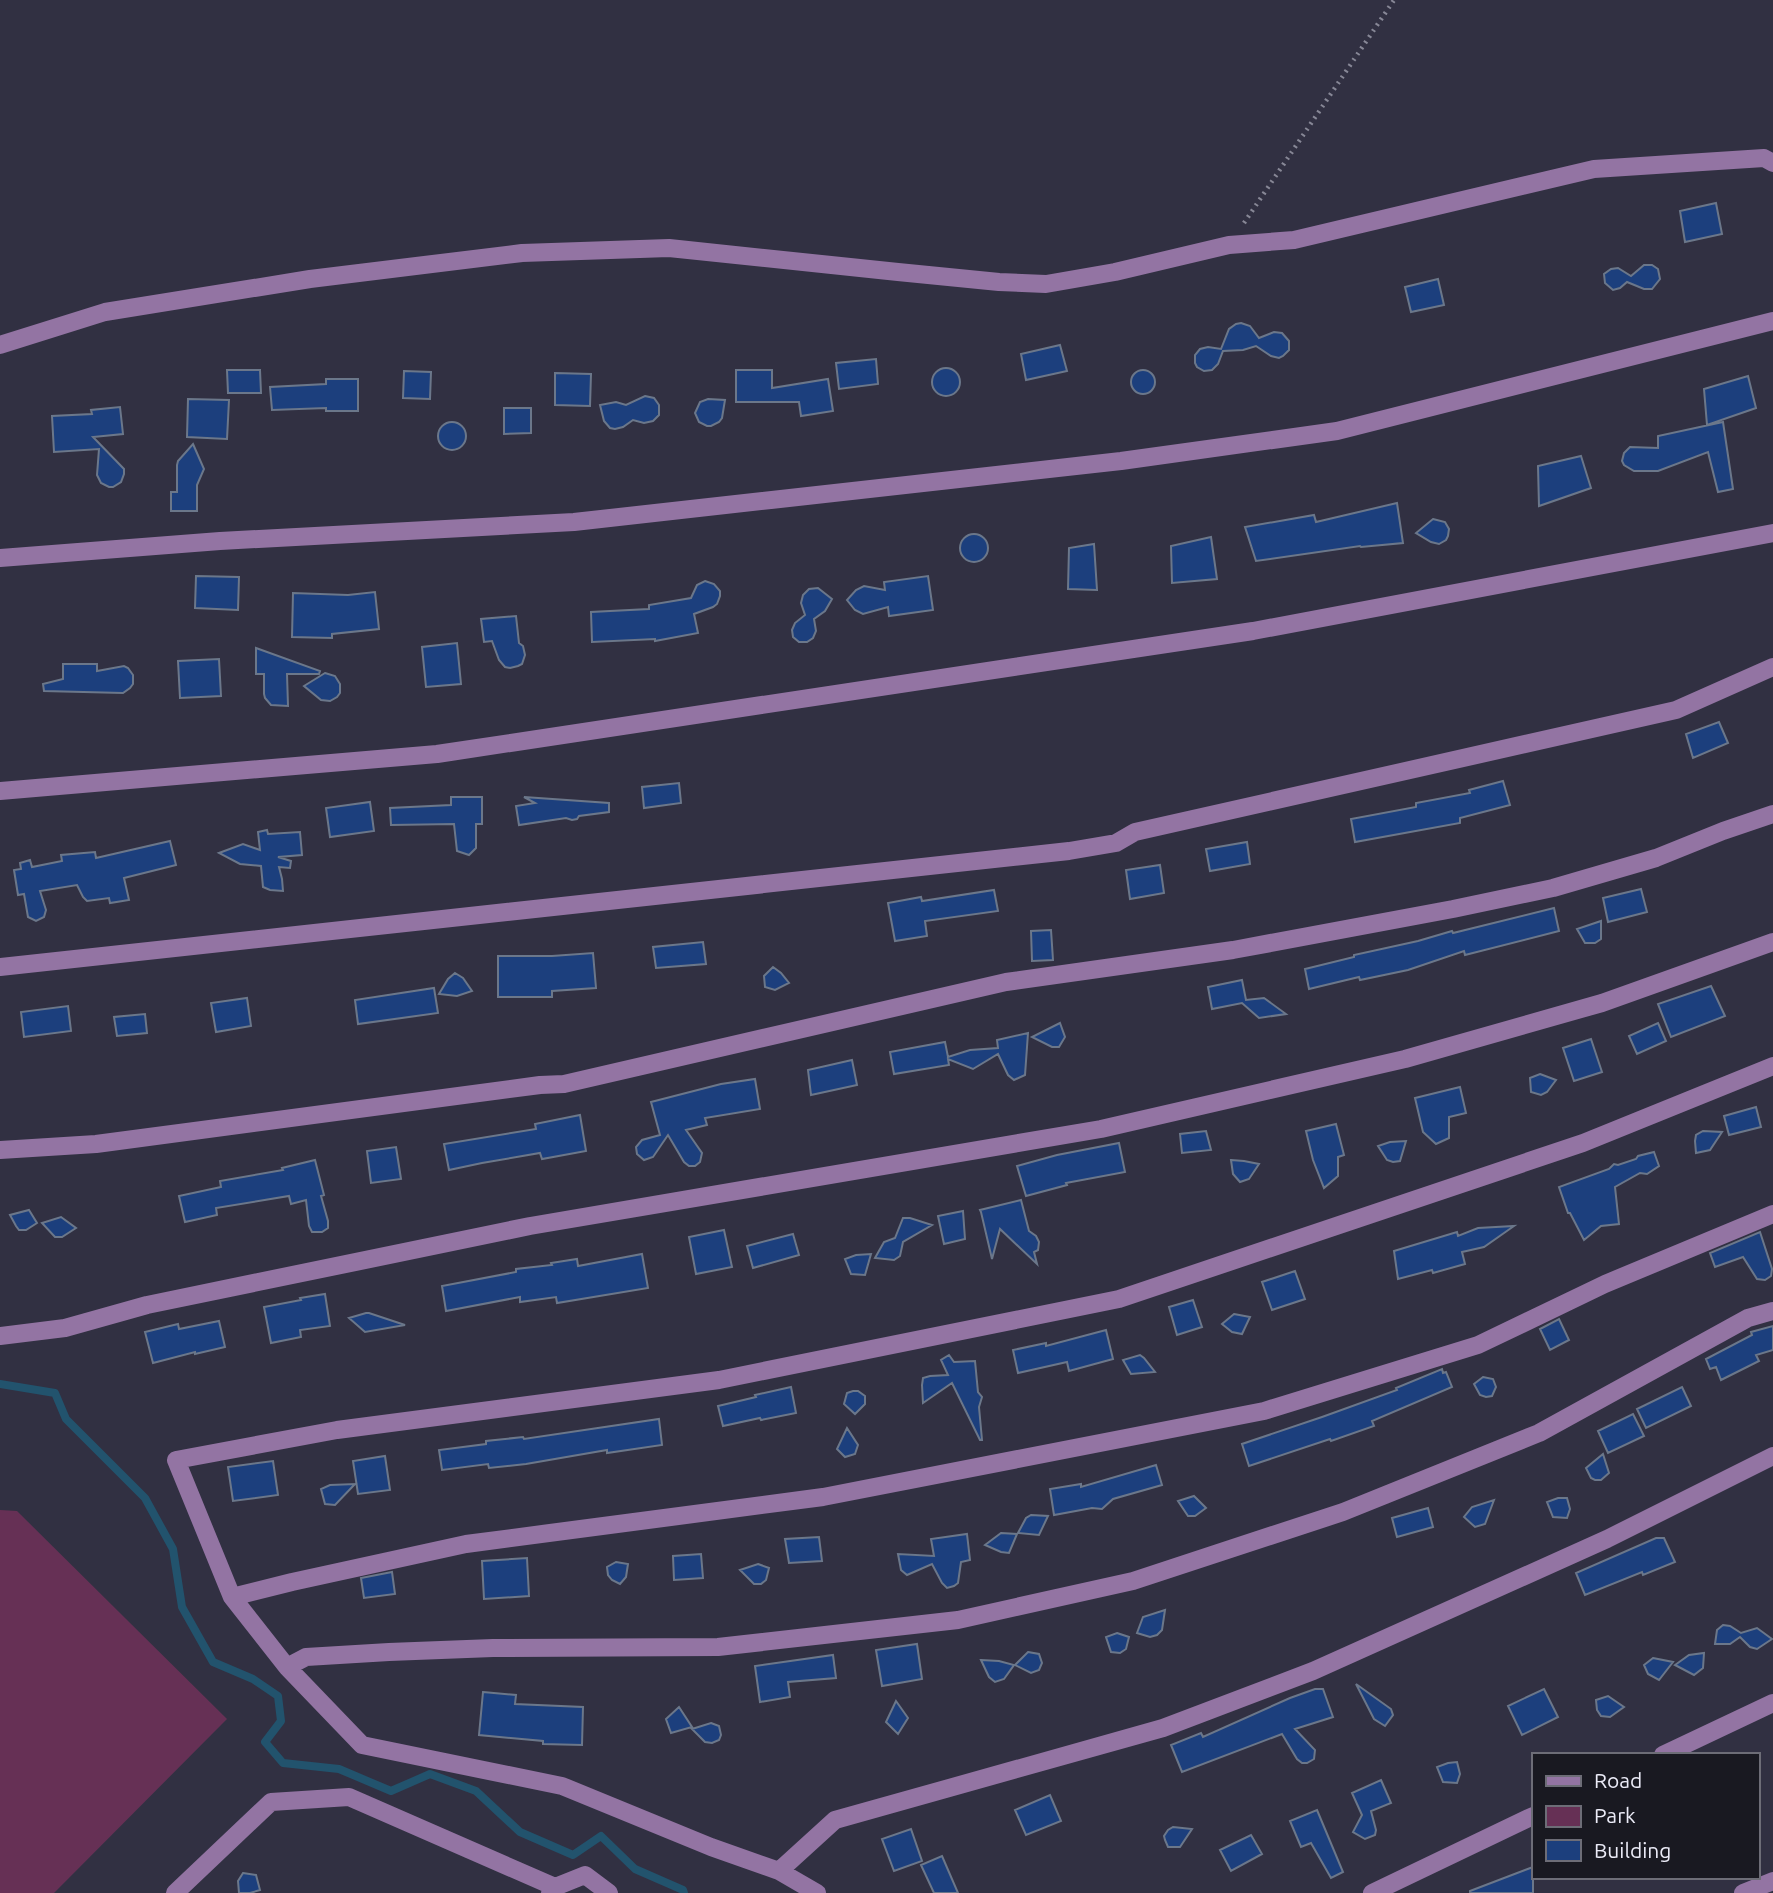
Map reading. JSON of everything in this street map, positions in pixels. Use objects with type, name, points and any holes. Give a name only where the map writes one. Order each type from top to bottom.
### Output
[{"type":"street","points":[[0,345],[105,312],[310,279],[522,253],[670,248],[923,275],[1046,284],[1115,272],[1229,245],[1294,240],[1594,169],[1764,158],[1773,163]]},
{"type":"street","points":[[0,558],[220,541],[575,522],[1121,461],[1337,431],[1773,321]]},
{"type":"street","points":[[0,791],[437,754],[1253,631],[1773,533]]},
{"type":"street","points":[[0,967],[1069,851],[1116,843],[1135,832],[1676,710],[1773,667]]},
{"type":"street","points":[[0,1150],[96,1144],[564,1084],[1006,982],[1233,950],[1553,888],[1656,858],[1773,814]]},
{"type":"street","points":[[0,1336],[65,1328],[147,1305],[530,1226],[1101,1129],[1405,1059],[1602,1003],[1773,942]]},
{"type":"street","points":[[817,1893],[779,1871],[711,1847],[562,1786],[362,1745],[287,1667],[232,1597],[176,1460],[337,1430],[719,1380],[1119,1299],[1583,1143],[1773,1066]]},
{"type":"street","points":[[232,1597],[466,1544],[823,1497],[1264,1412],[1478,1345],[1605,1284],[1773,1214]]},
{"type":"street","points":[[287,1667],[306,1657],[389,1652],[493,1648],[718,1647],[958,1620],[1133,1581],[1343,1512],[1539,1433],[1748,1318],[1773,1311]]},
{"type":"street","points":[[779,1871],[835,1820],[1163,1728],[1300,1676],[1607,1539],[1773,1457]]},
{"type":"street","points":[[1667,1753],[1773,1703]]},
{"type":"street","points":[[175,1893],[271,1802],[349,1797],[552,1890],[585,1875],[608,1893]]},
{"type":"street","points":[[1372,1893],[1532,1816]]},
{"type":"street","points":[[1744,1893],[1773,1881]]},
{"type":"path","points":[[1229,245],[1394,0]]},
{"type":"green space","points":[[0,1510],[17,1511],[227,1719],[54,1893],[0,1893]]},
{"type":"building","points":[[1716,203],[1722,234],[1685,242],[1680,211]]},
{"type":"building","points":[[1644,265],[1652,265],[1658,269],[1660,279],[1652,289],[1644,289],[1627,282],[1613,290],[1605,283],[1604,274],[1611,269],[1618,268],[1631,276]]},
{"type":"building","points":[[1438,279],[1444,305],[1411,312],[1405,287]]},
{"type":"building","points":[[1241,323],[1250,326],[1259,338],[1274,332],[1282,333],[1289,341],[1289,350],[1279,358],[1256,346],[1223,351],[1218,364],[1212,370],[1204,371],[1197,367],[1195,355],[1200,349],[1221,349],[1229,329]]},
{"type":"building","points":[[1060,345],[1067,371],[1026,380],[1021,354]]},
{"type":"building","points":[[876,359],[878,384],[839,389],[836,363]]},
{"type":"building","points":[[946,368],[956,372],[960,382],[956,392],[946,396],[936,392],[932,382],[936,372]]},
{"type":"building","points":[[227,370],[260,370],[261,393],[228,393]]},
{"type":"building","points":[[736,370],[772,370],[772,388],[828,379],[833,411],[801,416],[799,402],[736,402]]},
{"type":"building","points":[[1143,370],[1152,373],[1155,382],[1152,391],[1143,394],[1134,391],[1131,382],[1134,373]]},
{"type":"building","points":[[404,371],[431,372],[430,399],[403,398]]},
{"type":"building","points":[[555,373],[591,374],[590,406],[555,405]]},
{"type":"building","points":[[1748,376],[1756,408],[1707,425],[1704,389]]},
{"type":"building","points":[[326,379],[358,379],[358,411],[326,411],[326,408],[272,410],[270,387],[326,384]]},
{"type":"building","points":[[645,396],[654,398],[659,405],[659,415],[653,421],[644,423],[633,420],[615,429],[610,428],[604,421],[600,405],[616,402],[626,405]]},
{"type":"building","points":[[188,399],[229,400],[227,439],[187,437]]},
{"type":"building","points":[[708,399],[725,400],[722,418],[711,426],[699,422],[695,413],[700,402]]},
{"type":"building","points":[[120,407],[123,434],[93,437],[124,469],[121,482],[109,487],[101,483],[97,475],[99,449],[54,452],[52,416],[92,414],[91,410]]},
{"type":"building","points":[[504,408],[531,408],[531,433],[504,434]]},
{"type":"building","points":[[452,422],[462,426],[466,436],[462,446],[452,450],[442,446],[438,436],[442,426]]},
{"type":"building","points":[[1723,422],[1733,489],[1718,492],[1708,452],[1658,471],[1634,471],[1622,461],[1624,453],[1630,447],[1658,448],[1658,436]]},
{"type":"building","points":[[193,444],[204,469],[197,485],[197,511],[171,511],[171,492],[177,492],[178,461]]},
{"type":"building","points":[[1581,456],[1591,488],[1539,506],[1538,466]]},
{"type":"building","points":[[1397,503],[1403,543],[1360,546],[1256,561],[1245,527],[1314,515],[1316,522]]},
{"type":"building","points":[[1433,519],[1445,522],[1449,529],[1446,540],[1439,544],[1416,533]]},
{"type":"building","points":[[974,534],[984,538],[988,548],[984,558],[974,562],[964,558],[960,548],[964,538]]},
{"type":"building","points":[[1211,537],[1217,579],[1172,583],[1171,546]]},
{"type":"building","points":[[1094,544],[1097,590],[1068,589],[1069,548]]},
{"type":"building","points":[[196,576],[239,577],[238,610],[195,608]]},
{"type":"building","points":[[928,576],[933,610],[889,616],[888,607],[863,614],[855,610],[847,600],[864,586],[885,590],[884,582]]},
{"type":"building","points":[[705,581],[714,584],[720,591],[720,596],[713,607],[694,614],[698,633],[655,641],[592,642],[591,612],[649,609],[649,605],[691,598],[697,585]]},
{"type":"building","points":[[818,588],[832,599],[825,611],[814,619],[816,631],[813,638],[807,642],[799,642],[793,637],[792,630],[795,623],[805,615],[801,603],[803,595],[809,589]]},
{"type":"building","points":[[375,592],[379,629],[332,634],[332,638],[292,637],[293,593],[348,595]]},
{"type":"building","points":[[516,616],[519,643],[523,646],[525,655],[522,664],[510,668],[505,667],[499,660],[492,641],[484,642],[481,619]]},
{"type":"building","points":[[457,643],[461,684],[426,687],[422,647]]},
{"type":"building","points":[[256,648],[320,671],[319,674],[287,674],[288,706],[271,705],[264,694],[264,674],[256,674]]},
{"type":"building","points":[[219,659],[221,696],[180,698],[178,661]]},
{"type":"building","points":[[63,664],[97,664],[97,671],[124,666],[133,675],[133,684],[123,693],[44,691],[43,684],[63,679]]},
{"type":"building","points":[[325,673],[335,676],[340,684],[340,693],[330,701],[321,700],[304,686]]},
{"type":"building","points":[[1719,722],[1728,743],[1693,758],[1686,734]]},
{"type":"building","points":[[1503,781],[1510,805],[1460,818],[1460,823],[1355,842],[1351,819],[1416,807],[1416,803],[1470,793],[1469,790]]},
{"type":"building","points":[[679,783],[681,803],[644,808],[642,787]]},
{"type":"building","points":[[451,797],[482,797],[482,824],[476,824],[476,848],[469,855],[457,851],[454,824],[391,825],[390,808],[451,805]]},
{"type":"building","points":[[524,797],[609,803],[609,812],[579,816],[572,820],[566,818],[519,825],[516,806],[535,803]]},
{"type":"building","points":[[370,802],[374,831],[330,837],[326,808]]},
{"type":"building","points":[[267,830],[268,834],[300,832],[302,855],[278,857],[291,861],[290,868],[279,867],[283,891],[263,887],[261,866],[240,864],[219,853],[243,844],[260,850],[258,832]]},
{"type":"building","points":[[170,841],[176,865],[124,878],[129,900],[110,903],[109,898],[87,901],[77,885],[40,891],[46,910],[44,917],[36,921],[28,917],[24,894],[18,895],[14,870],[21,869],[20,863],[30,860],[32,867],[62,861],[61,855],[95,852],[96,858]]},
{"type":"building","points":[[1247,842],[1250,864],[1210,871],[1206,849]]},
{"type":"building","points":[[1160,865],[1164,893],[1130,899],[1126,870]]},
{"type":"building","points":[[1641,889],[1647,912],[1608,922],[1603,898]]},
{"type":"building","points":[[994,890],[998,911],[925,921],[927,936],[895,941],[888,903],[921,897],[922,901]]},
{"type":"building","points":[[1554,908],[1559,931],[1465,955],[1464,951],[1408,970],[1360,980],[1359,977],[1309,989],[1305,969]]},
{"type":"building","points":[[1601,921],[1601,939],[1595,943],[1585,943],[1577,929]]},
{"type":"building","points":[[1051,930],[1053,960],[1032,961],[1031,931]]},
{"type":"building","points":[[703,942],[706,964],[656,968],[653,947]]},
{"type":"building","points":[[593,953],[596,988],[552,991],[552,997],[498,997],[498,956]]},
{"type":"building","points":[[773,967],[789,983],[775,990],[765,987],[764,976]]},
{"type":"building","points":[[455,973],[463,978],[472,991],[457,996],[439,994],[448,979]]},
{"type":"building","points":[[1242,980],[1246,1000],[1264,998],[1286,1014],[1259,1018],[1242,1003],[1212,1009],[1208,987]]},
{"type":"building","points":[[1711,986],[1725,1016],[1671,1037],[1658,1004]]},
{"type":"building","points":[[434,988],[438,1013],[358,1024],[355,1000]]},
{"type":"building","points":[[247,998],[251,1026],[216,1032],[211,1003]]},
{"type":"building","points":[[68,1006],[71,1031],[24,1037],[21,1012]]},
{"type":"building","points":[[145,1014],[147,1033],[117,1036],[114,1017]]},
{"type":"building","points":[[1060,1023],[1065,1037],[1059,1047],[1052,1047],[1032,1037]]},
{"type":"building","points":[[1658,1023],[1666,1041],[1637,1054],[1629,1036]]},
{"type":"building","points":[[1028,1033],[1025,1075],[1014,1080],[1008,1075],[998,1054],[973,1069],[948,1059],[949,1065],[894,1074],[890,1052],[945,1042],[948,1057],[970,1050],[998,1048],[997,1040]]},
{"type":"building","points":[[1591,1039],[1602,1072],[1574,1081],[1563,1048]]},
{"type":"building","points":[[852,1060],[857,1085],[811,1095],[808,1070]]},
{"type":"building","points":[[1540,1074],[1556,1080],[1547,1092],[1541,1095],[1531,1092],[1530,1078]]},
{"type":"building","points":[[755,1079],[760,1109],[705,1118],[707,1125],[686,1130],[702,1153],[700,1162],[695,1166],[684,1162],[668,1135],[653,1157],[644,1160],[637,1154],[636,1147],[642,1140],[660,1135],[651,1102],[721,1084]]},
{"type":"building","points":[[1460,1087],[1466,1113],[1449,1117],[1449,1138],[1436,1144],[1423,1132],[1415,1098]]},
{"type":"building","points":[[1756,1107],[1761,1127],[1729,1135],[1724,1116]]},
{"type":"building","points":[[580,1115],[586,1151],[542,1159],[540,1153],[449,1170],[444,1144],[536,1129],[535,1124]]},
{"type":"building","points":[[1336,1124],[1344,1155],[1338,1157],[1338,1176],[1324,1188],[1306,1131]]},
{"type":"building","points":[[1206,1131],[1211,1150],[1182,1153],[1180,1134]]},
{"type":"building","points":[[1703,1131],[1722,1132],[1710,1150],[1696,1153],[1696,1135]]},
{"type":"building","points":[[1406,1141],[1400,1161],[1387,1160],[1378,1146],[1390,1142]]},
{"type":"building","points":[[1119,1143],[1125,1172],[1066,1183],[1067,1185],[1026,1196],[1017,1166]]},
{"type":"building","points":[[396,1147],[401,1179],[371,1183],[367,1151]]},
{"type":"building","points":[[1654,1152],[1659,1166],[1615,1187],[1619,1224],[1601,1226],[1584,1240],[1568,1213],[1559,1187],[1609,1169],[1614,1164],[1618,1165]]},
{"type":"building","points":[[315,1160],[328,1221],[328,1228],[322,1232],[312,1232],[309,1226],[306,1200],[291,1204],[289,1196],[216,1208],[217,1215],[185,1222],[179,1196],[221,1187],[220,1181],[283,1170],[282,1168]]},
{"type":"building","points":[[1231,1160],[1259,1164],[1249,1179],[1240,1182],[1233,1174]]},
{"type":"building","points":[[1021,1200],[1029,1231],[1039,1242],[1038,1250],[1034,1252],[1037,1264],[1000,1229],[992,1259],[980,1210]]},
{"type":"building","points":[[29,1210],[37,1223],[26,1230],[19,1230],[10,1215]]},
{"type":"building","points":[[963,1211],[965,1239],[944,1244],[938,1216]]},
{"type":"building","points":[[61,1217],[76,1228],[62,1237],[55,1237],[42,1223]]},
{"type":"building","points":[[903,1218],[932,1225],[903,1242],[900,1256],[894,1260],[875,1258],[884,1242],[895,1238]]},
{"type":"building","points":[[1514,1226],[1484,1247],[1462,1252],[1465,1264],[1398,1279],[1394,1251],[1457,1232],[1458,1236],[1478,1228]]},
{"type":"building","points":[[724,1230],[732,1267],[696,1274],[689,1237]]},
{"type":"building","points":[[1760,1232],[1772,1269],[1771,1276],[1765,1280],[1757,1279],[1743,1257],[1715,1267],[1710,1253]]},
{"type":"building","points":[[793,1234],[799,1255],[753,1268],[747,1246]]},
{"type":"building","points":[[642,1254],[648,1288],[557,1303],[556,1297],[520,1302],[520,1297],[446,1311],[442,1286],[516,1272],[516,1269],[552,1265],[551,1263],[577,1259],[578,1266]]},
{"type":"building","points":[[871,1254],[865,1275],[851,1274],[845,1259]]},
{"type":"building","points":[[1295,1271],[1305,1299],[1272,1310],[1262,1282]]},
{"type":"building","points":[[325,1294],[330,1326],[300,1330],[301,1337],[271,1343],[264,1307]]},
{"type":"building","points":[[1193,1300],[1202,1327],[1177,1335],[1169,1307]]},
{"type":"building","points":[[366,1313],[405,1325],[365,1332],[349,1318]]},
{"type":"building","points":[[1234,1314],[1250,1317],[1242,1334],[1232,1332],[1222,1324]]},
{"type":"building","points":[[1559,1319],[1569,1340],[1550,1350],[1540,1329]]},
{"type":"building","points":[[219,1321],[225,1347],[153,1363],[145,1332],[178,1324],[179,1329]]},
{"type":"building","points":[[1773,1326],[1773,1350],[1756,1355],[1759,1361],[1721,1380],[1716,1367],[1710,1369],[1706,1359],[1752,1335],[1751,1332]]},
{"type":"building","points":[[1106,1330],[1113,1359],[1069,1371],[1067,1362],[1018,1373],[1013,1350],[1046,1343],[1046,1346]]},
{"type":"building","points":[[949,1355],[954,1362],[975,1361],[978,1392],[982,1397],[979,1407],[982,1440],[952,1383],[923,1403],[923,1378],[948,1375],[941,1360]]},
{"type":"building","points":[[1140,1355],[1155,1372],[1131,1374],[1123,1360]]},
{"type":"building","points":[[1442,1369],[1452,1387],[1372,1421],[1374,1426],[1249,1466],[1242,1444],[1397,1390],[1396,1388]]},
{"type":"building","points":[[1483,1377],[1493,1379],[1496,1387],[1492,1396],[1480,1395],[1474,1384]]},
{"type":"building","points":[[791,1387],[796,1413],[723,1426],[718,1406]]},
{"type":"building","points":[[1682,1387],[1691,1406],[1646,1428],[1637,1409]]},
{"type":"building","points":[[853,1391],[865,1396],[865,1404],[855,1414],[844,1404],[847,1393]]},
{"type":"building","points":[[1633,1414],[1644,1436],[1608,1453],[1598,1431]]},
{"type":"building","points":[[659,1419],[662,1445],[607,1453],[607,1450],[526,1464],[489,1468],[488,1464],[442,1470],[439,1450],[486,1444],[486,1441],[524,1439]]},
{"type":"building","points":[[847,1428],[858,1445],[855,1454],[845,1457],[837,1449]]},
{"type":"building","points":[[1603,1454],[1609,1473],[1601,1480],[1595,1480],[1586,1468]]},
{"type":"building","points":[[385,1456],[390,1490],[358,1494],[353,1461]]},
{"type":"building","points":[[273,1461],[278,1495],[233,1501],[228,1467]]},
{"type":"building","points":[[1156,1465],[1162,1485],[1113,1499],[1102,1509],[1092,1508],[1054,1515],[1050,1489],[1081,1484],[1081,1487]]},
{"type":"building","points":[[355,1484],[335,1505],[325,1504],[321,1489],[330,1485]]},
{"type":"building","points":[[1194,1496],[1206,1508],[1195,1516],[1188,1516],[1178,1501]]},
{"type":"building","points":[[1567,1498],[1570,1509],[1567,1518],[1553,1517],[1547,1502]]},
{"type":"building","points":[[1494,1500],[1485,1524],[1475,1527],[1464,1517],[1472,1507]]},
{"type":"building","points":[[1428,1508],[1433,1527],[1397,1537],[1392,1518]]},
{"type":"building","points":[[1031,1515],[1048,1516],[1039,1535],[1018,1533],[1026,1518]]},
{"type":"building","points":[[1001,1533],[1017,1534],[1009,1553],[985,1545]]},
{"type":"building","points":[[967,1534],[970,1560],[961,1562],[958,1583],[954,1586],[947,1588],[942,1583],[932,1564],[907,1575],[901,1570],[898,1554],[934,1556],[931,1539]]},
{"type":"building","points":[[819,1537],[822,1561],[789,1563],[785,1539]]},
{"type":"building","points":[[1656,1538],[1664,1538],[1675,1562],[1585,1595],[1576,1573]]},
{"type":"building","points":[[701,1554],[703,1578],[674,1580],[673,1556]]},
{"type":"building","points":[[527,1558],[529,1596],[484,1599],[482,1561]]},
{"type":"building","points":[[616,1562],[628,1564],[626,1577],[620,1584],[608,1575],[607,1567]]},
{"type":"building","points":[[758,1564],[769,1568],[766,1580],[761,1584],[754,1584],[740,1570]]},
{"type":"building","points":[[392,1572],[395,1594],[364,1598],[361,1578]]},
{"type":"building","points":[[1165,1610],[1162,1630],[1157,1635],[1150,1637],[1137,1633],[1143,1617]]},
{"type":"building","points":[[1723,1625],[1741,1633],[1757,1628],[1772,1639],[1757,1649],[1750,1647],[1740,1637],[1730,1644],[1715,1644],[1717,1630]]},
{"type":"building","points":[[1117,1633],[1129,1637],[1126,1649],[1120,1653],[1111,1652],[1106,1637]]},
{"type":"building","points":[[917,1644],[922,1679],[882,1686],[876,1650]]},
{"type":"building","points":[[1028,1652],[1039,1654],[1042,1663],[1039,1670],[1031,1673],[1015,1665]]},
{"type":"building","points":[[1704,1653],[1703,1668],[1694,1675],[1675,1665],[1689,1655]]},
{"type":"building","points":[[833,1655],[836,1678],[788,1682],[790,1697],[760,1702],[755,1666]]},
{"type":"building","points":[[1653,1658],[1673,1662],[1659,1680],[1648,1674],[1644,1665]]},
{"type":"building","points":[[981,1660],[1014,1665],[1004,1679],[995,1682],[989,1677]]},
{"type":"building","points":[[1356,1684],[1391,1709],[1393,1715],[1385,1726],[1374,1719]]},
{"type":"building","points":[[1315,1689],[1323,1689],[1333,1717],[1295,1729],[1315,1750],[1314,1759],[1302,1763],[1282,1734],[1182,1772],[1171,1745],[1201,1733],[1203,1737]]},
{"type":"building","points":[[1544,1689],[1558,1717],[1522,1735],[1508,1706]]},
{"type":"building","points":[[483,1692],[516,1695],[515,1704],[583,1707],[582,1745],[543,1744],[543,1741],[479,1735]]},
{"type":"building","points":[[1608,1696],[1624,1707],[1610,1717],[1601,1716],[1596,1700]]},
{"type":"building","points":[[896,1701],[908,1718],[898,1734],[886,1722]]},
{"type":"building","points":[[679,1707],[692,1727],[671,1733],[666,1719]]},
{"type":"building","points":[[711,1723],[719,1726],[721,1735],[719,1740],[712,1743],[705,1742],[692,1729]]},
{"type":"building","points":[[1457,1762],[1460,1774],[1457,1783],[1443,1782],[1437,1767]]},
{"type":"building","points":[[1381,1780],[1391,1803],[1371,1811],[1375,1835],[1365,1839],[1353,1832],[1362,1815],[1352,1793]]},
{"type":"building","points":[[1050,1795],[1061,1821],[1026,1835],[1015,1810]]},
{"type":"building","points":[[1317,1810],[1343,1872],[1331,1878],[1311,1843],[1301,1847],[1290,1821]]},
{"type":"building","points":[[1173,1827],[1192,1829],[1180,1847],[1168,1847],[1165,1840],[1164,1836]]},
{"type":"building","points":[[911,1829],[922,1861],[894,1871],[882,1839]]},
{"type":"building","points":[[1251,1835],[1262,1854],[1231,1871],[1220,1850]]},
{"type":"building","points":[[942,1856],[958,1893],[934,1893],[921,1865]]},
{"type":"building","points":[[1532,1867],[1533,1893],[1470,1891]]},
{"type":"building","points":[[243,1873],[256,1875],[260,1890],[239,1893],[238,1881]]},
{"type":"waterway","points":[[0,1384],[55,1393],[66,1419],[145,1498],[173,1549],[182,1607],[213,1662],[253,1679],[278,1696],[281,1721],[265,1742],[283,1763],[339,1769],[391,1791],[430,1774],[476,1791],[520,1832],[573,1855],[601,1836],[635,1869],[683,1890],[684,1893]]}]
